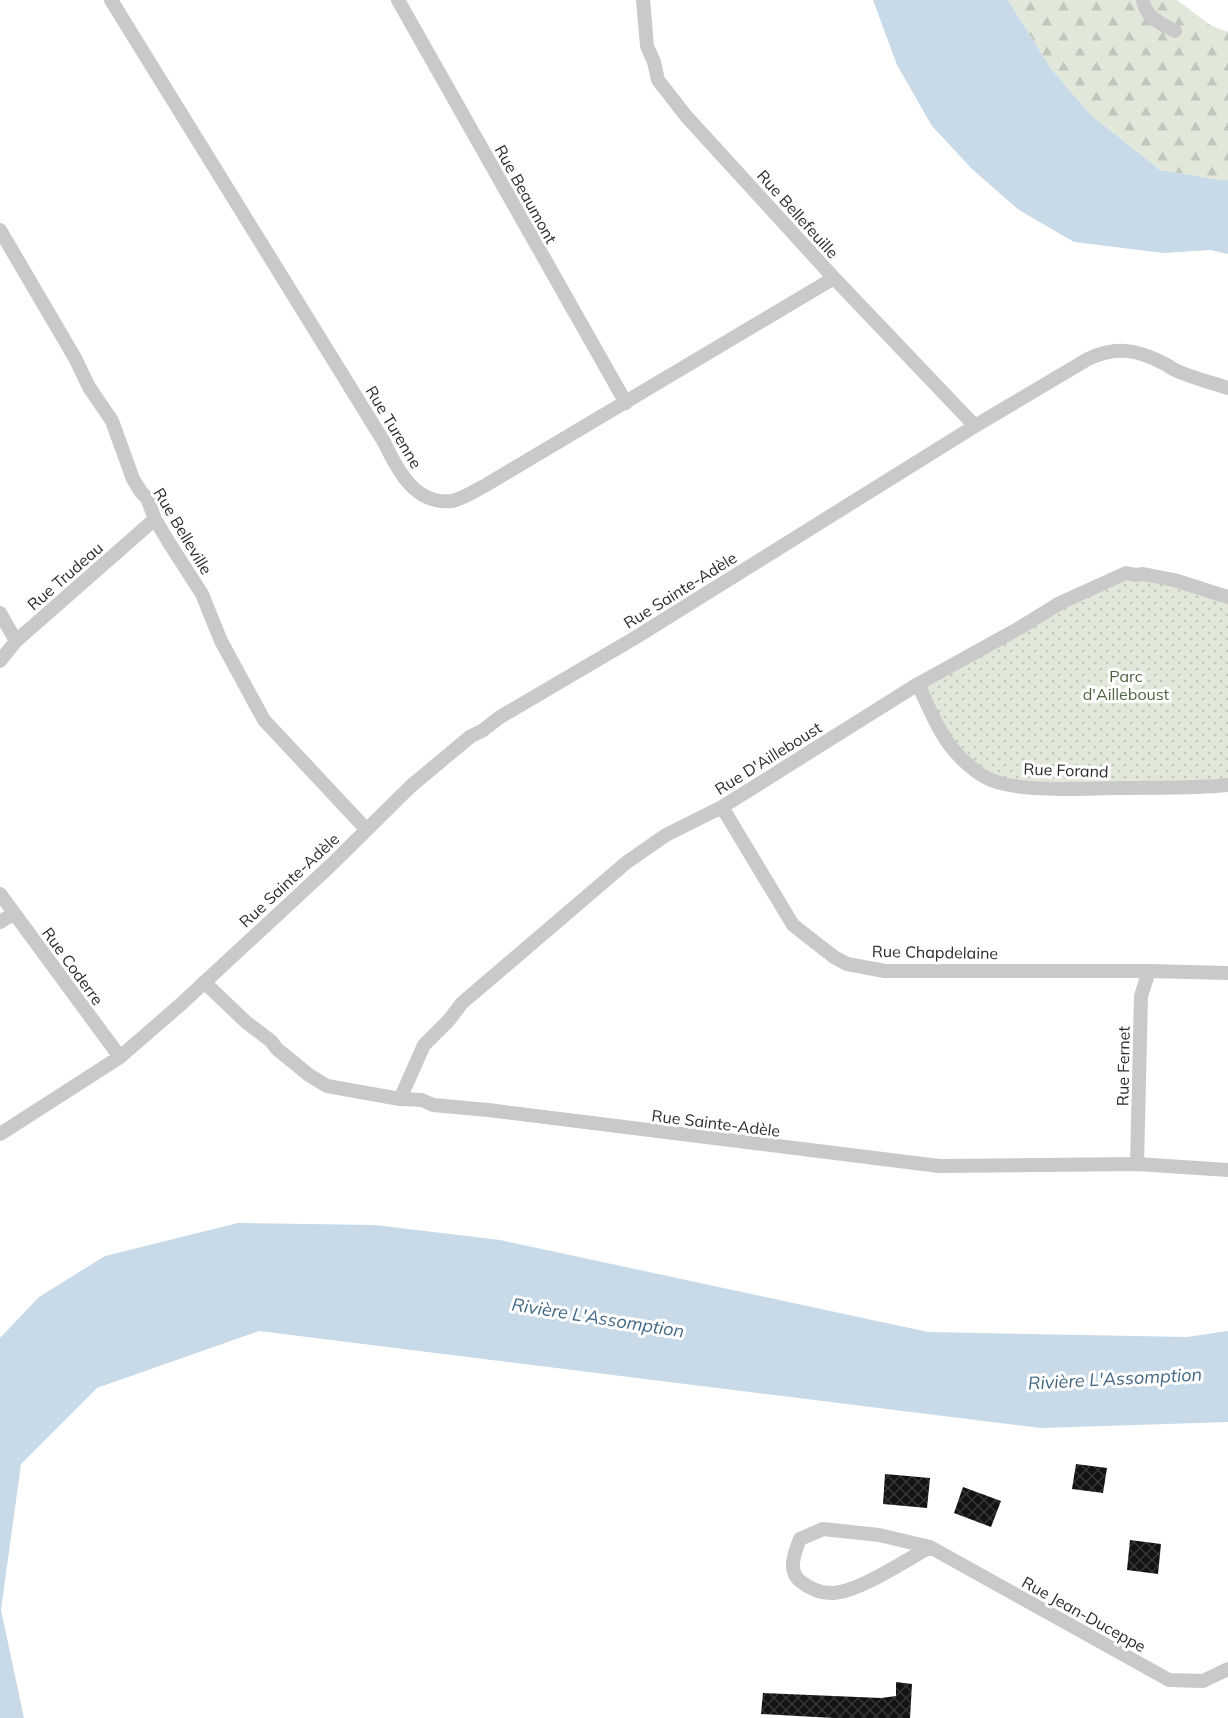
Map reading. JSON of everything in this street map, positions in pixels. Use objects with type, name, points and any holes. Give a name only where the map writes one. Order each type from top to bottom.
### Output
[{"type":"street","name":"Rue Turenne","points":[[112,0],[393,460],[418,494],[434,500],[454,501],[486,485],[834,278]]},
{"type":"street","name":"Rue Beaumont","points":[[398,0],[626,403]]},
{"type":"street","name":"Rue Bellefeuille","points":[[643,0],[647,46],[658,80],[686,116],[834,278],[975,426]]},
{"type":"street","points":[[1143,0],[1144,9],[1151,16],[1175,31]]},
{"type":"street","name":"Rue Belleville","points":[[0,230],[75,358],[89,387],[112,421],[130,471],[141,492],[147,498],[155,519],[202,594],[220,641],[264,720],[366,829]]},
{"type":"street","name":"Rue Sainte-Adèle","points":[[0,1134],[120,1057],[330,866],[411,786],[471,736],[633,639],[975,426],[1107,350],[1140,354],[1165,363],[1174,370],[1196,379],[1228,388]]},
{"type":"street","name":"Rue Trudeau","points":[[0,661],[16,641],[155,519]]},
{"type":"street","name":"Rue D'Ailleboust","points":[[400,1099],[424,1045],[462,1003],[627,862],[666,835],[722,807],[918,684],[1060,603],[1126,573],[1174,580],[1228,597]]},
{"type":"street","points":[[0,613],[16,641]]},
{"type":"street","name":"Rue Forand","points":[[918,684],[948,746],[984,777],[1033,788],[1199,787],[1228,784]]},
{"type":"street","name":"Rue Chapdelaine","points":[[722,807],[793,925],[834,957],[847,964],[885,971],[1228,973]]},
{"type":"street","name":"Rue Coderre","points":[[0,894],[120,1057]]},
{"type":"street","points":[[0,922],[14,913]]},
{"type":"street","name":"Rue Fernet","points":[[1137,1164],[1141,996],[1149,971]]},
{"type":"street","name":"Rue Sainte-Adèle","points":[[204,982],[246,1022],[271,1041],[277,1049],[309,1075],[327,1086],[400,1099],[422,1100],[433,1105],[939,1166],[1137,1164],[1228,1170]]},
{"type":"street","name":"Rue Jean-Duceppe","points":[[930,1547],[855,1588],[830,1593],[810,1589],[795,1577],[792,1558],[800,1539],[823,1529],[879,1535],[930,1547],[1169,1680],[1203,1681],[1228,1669]]},
{"type":"green space","points":[[1008,0],[1177,0],[1210,25],[1228,32],[1228,180],[1160,170],[1091,115],[1052,70]]},
{"type":"green space","name":"Parc d'Ailleboust","points":[[1126,573],[1228,597],[1228,785],[1005,783],[948,746],[918,684]]},
{"type":"water","points":[[873,0],[1008,0],[1052,70],[1091,115],[1160,170],[1228,180],[1228,254],[1210,250],[1163,253],[1074,242],[1019,210],[972,169],[932,126],[897,65]]},
{"type":"water","name":"Rivière L'Assomption","points":[[238,1223],[375,1225],[500,1240],[928,1332],[1187,1337],[1228,1331],[1228,1422],[1041,1428],[259,1331],[97,1388],[21,1464],[1,1610],[24,1718],[0,1718],[0,1338],[39,1297],[105,1256]]},
{"type":"building","points":[[1076,1464],[1107,1468],[1103,1493],[1072,1489]]},
{"type":"building","points":[[885,1474],[930,1478],[927,1508],[883,1504]]},
{"type":"building","points":[[963,1487],[1001,1501],[991,1527],[954,1513]]},
{"type":"building","points":[[1130,1540],[1161,1544],[1158,1574],[1127,1570]]},
{"type":"building","points":[[896,1682],[912,1684],[910,1718],[833,1718],[761,1714],[763,1693],[881,1698],[896,1696]]}]
